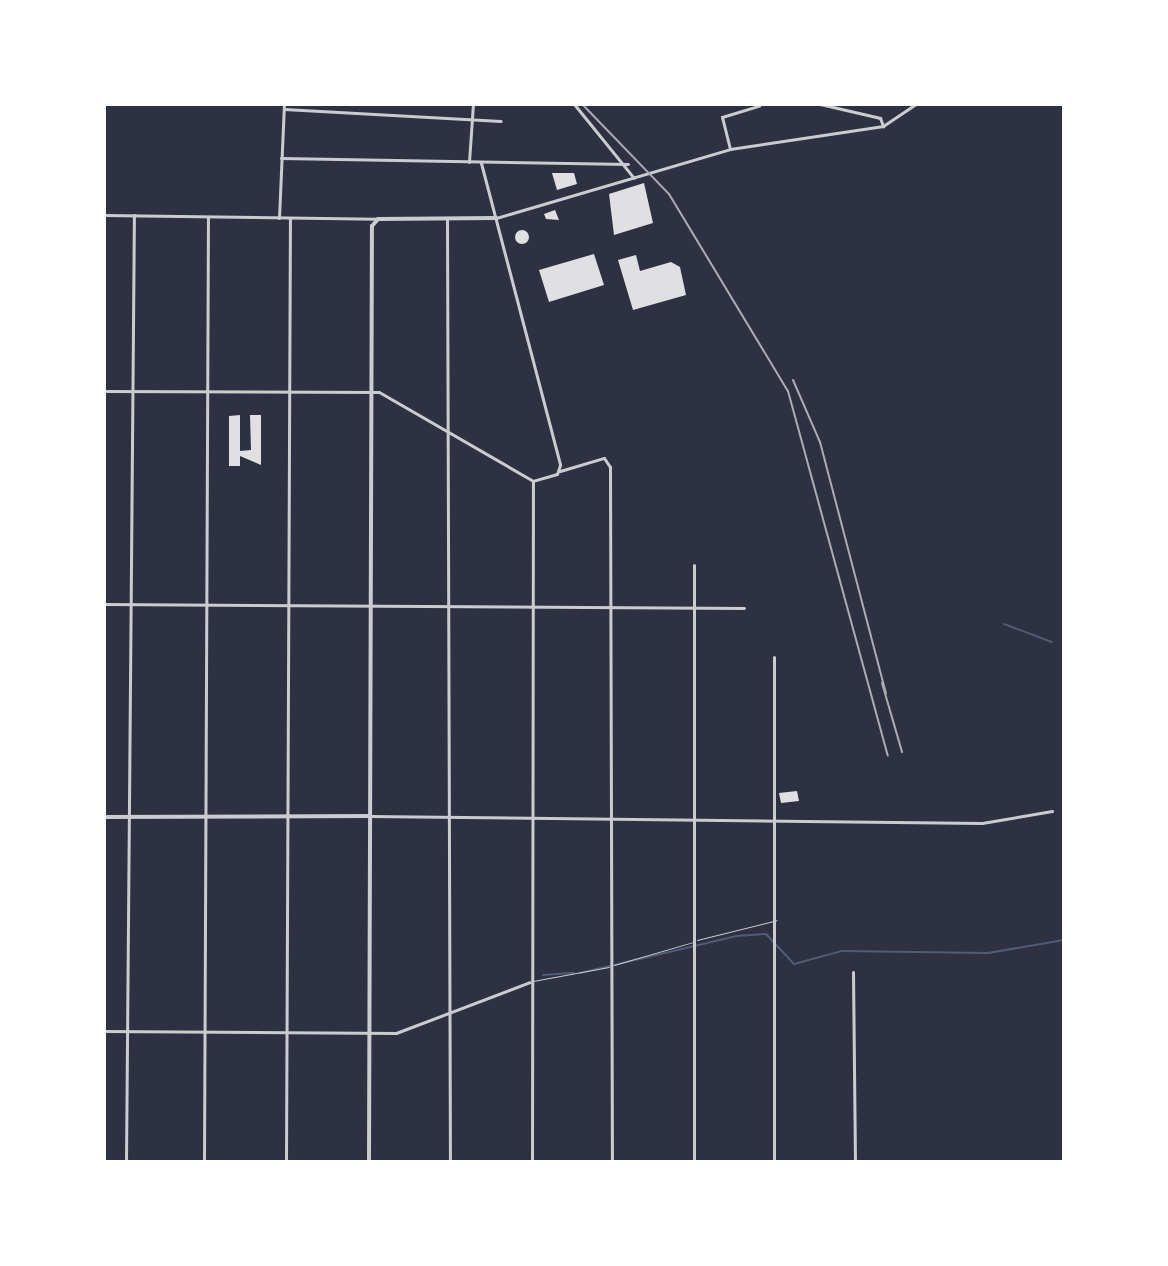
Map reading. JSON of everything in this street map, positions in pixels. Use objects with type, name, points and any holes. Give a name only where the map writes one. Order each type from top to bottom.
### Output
[{"type":"street","points":[[469,162],[473,104]]},
{"type":"street","points":[[574,104],[628,164],[635,179]]},
{"type":"street","points":[[820,104],[880,118],[883,126]]},
{"type":"street","points":[[104,215],[496,218],[730,149],[883,126],[916,104]]},
{"type":"street","points":[[279,218],[284,106],[501,121]]},
{"type":"street","points":[[730,149],[722,117],[759,106]]},
{"type":"street","points":[[281,158],[628,164]]},
{"type":"street","points":[[481,163],[560,471]]},
{"type":"street","points":[[126,1162],[130,391],[134,215]]},
{"type":"street","points":[[204,1162],[208,218]]},
{"type":"street","points":[[286,1162],[290,218]]},
{"type":"street","points":[[369,1162],[370,391],[372,226],[378,219]]},
{"type":"street","points":[[447,219],[451,430],[450,1162]]},
{"type":"street","points":[[104,391],[370,391],[451,430],[497,466],[533,481],[604,458],[612,607],[613,818],[608,968],[612,1162]]},
{"type":"street","points":[[532,1162],[533,481]]},
{"type":"street","points":[[694,565],[694,1162]]},
{"type":"street","points":[[104,604],[744,608]]},
{"type":"street","points":[[774,657],[777,920],[774,1162]]},
{"type":"street","points":[[104,817],[775,818],[982,823],[1052,811]]},
{"type":"street","points":[[853,972],[855,1162]]},
{"type":"street","points":[[104,1031],[396,1033],[450,1010],[531,982]]},
{"type":"lane","points":[[531,982],[608,968],[694,941],[777,920]]},
{"type":"building","points":[[552,173],[574,173],[577,184],[557,190]]},
{"type":"building","points":[[644,183],[653,223],[614,235],[609,194]]},
{"type":"building","points":[[555,210],[559,220],[546,219],[544,214]]},
{"type":"building","points":[[522,230],[529,237],[522,244],[515,237]]},
{"type":"building","points":[[594,254],[604,285],[549,302],[539,270]]},
{"type":"building","points":[[636,255],[640,271],[671,262],[680,267],[686,295],[633,310],[618,260]]},
{"type":"building","points":[[240,415],[240,451],[251,450],[250,415],[261,415],[261,465],[240,456],[240,466],[229,466],[229,416]]},
{"type":"building","points":[[797,791],[799,801],[781,803],[779,793]]},
{"type":"waterway","points":[[1004,624],[1052,642]]},
{"type":"waterway","points":[[580,973],[737,936],[766,934],[794,964],[842,951],[988,953],[1064,940]]},
{"type":"waterway","points":[[543,975],[574,973]]},
{"type":"railway","points":[[582,104],[669,194],[788,391],[888,756]]},
{"type":"railway","points":[[793,380],[820,442],[886,693]]},
{"type":"railway","points":[[882,683],[902,752]]}]
